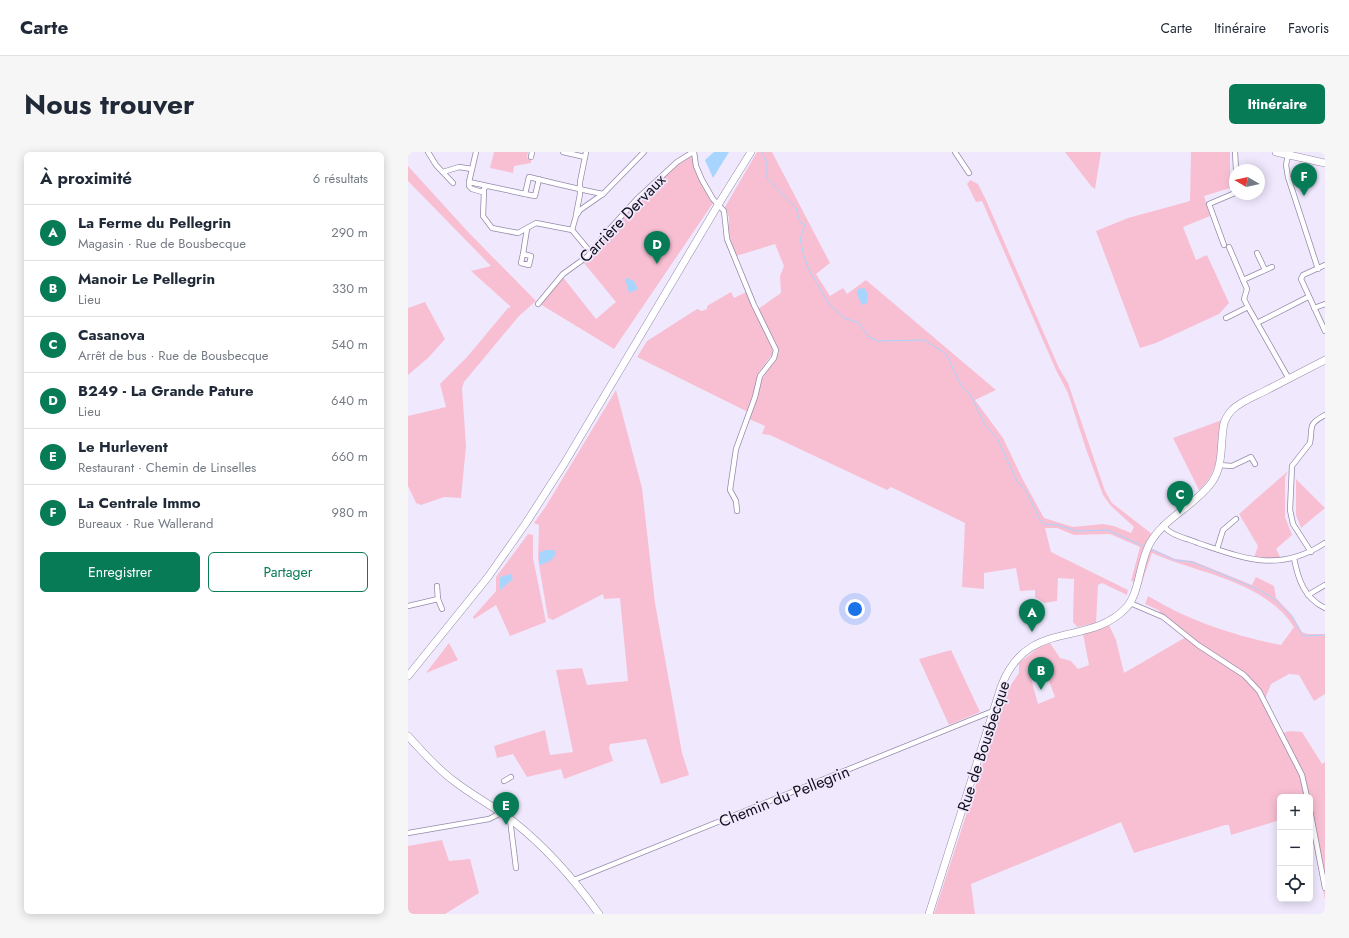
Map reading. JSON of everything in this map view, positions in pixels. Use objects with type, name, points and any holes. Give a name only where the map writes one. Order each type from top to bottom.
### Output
[{"type":"street","points":[[428,152],[453,183]]},
{"type":"street","points":[[476,152],[469,182],[485,188],[535,196],[539,180]]},
{"type":"street","points":[[563,152],[585,154],[576,216],[572,230]]},
{"type":"street","points":[[576,216],[586,205],[603,194],[644,152]]},
{"type":"street","points":[[693,152],[700,175],[718,205],[724,211],[728,239],[754,305],[776,353],[774,358],[760,376],[755,397],[736,449],[730,490],[736,501],[737,511]]},
{"type":"street","name":"Carrière Dervaux","points":[[538,304],[562,274],[588,256],[606,233],[637,199],[677,162],[693,152]]},
{"type":"street","points":[[724,195],[747,152]]},
{"type":"street","points":[[408,676],[499,563],[544,497],[751,152]]},
{"type":"street","points":[[955,152],[969,173]]},
{"type":"street","points":[[1235,152],[1236,164]]},
{"type":"street","points":[[1276,152],[1289,153],[1325,162]]},
{"type":"street","points":[[1289,153],[1286,164],[1289,181],[1318,269]]},
{"type":"street","points":[[443,172],[459,168],[472,169]]},
{"type":"street","points":[[525,194],[529,177],[603,194]]},
{"type":"street","points":[[485,188],[482,214],[490,226],[515,233],[522,232],[536,222],[572,230],[588,248]]},
{"type":"street","points":[[1224,245],[1210,204],[1229,196]]},
{"type":"street","points":[[523,254],[527,229]]},
{"type":"street","points":[[1229,247],[1247,290],[1244,299],[1289,379]]},
{"type":"street","points":[[1257,254],[1265,270]]},
{"type":"street","points":[[1325,265],[1301,277],[1301,281],[1308,297],[1325,331]]},
{"type":"street","points":[[1243,280],[1272,267]]},
{"type":"street","points":[[1257,323],[1308,297]]},
{"type":"street","points":[[1314,308],[1325,304]]},
{"type":"street","points":[[1226,318],[1248,307]]},
{"type":"street","points":[[1307,794],[1301,772],[1259,691],[1250,679],[1195,642],[1160,615],[1130,602],[1144,555],[1152,539],[1163,525],[1209,486],[1215,477],[1219,465],[1224,423],[1230,411],[1240,404],[1325,360]]},
{"type":"street","points":[[1311,552],[1291,520],[1291,470],[1293,462],[1310,443],[1310,429],[1312,423],[1325,415]]},
{"type":"street","points":[[1219,465],[1232,466],[1251,457],[1255,464]]},
{"type":"street","points":[[1217,549],[1223,530],[1236,519]]},
{"type":"street","points":[[1163,525],[1173,534],[1240,557],[1258,561],[1272,562],[1294,558],[1311,552],[1325,543]]},
{"type":"street","points":[[1294,558],[1299,580],[1308,595],[1315,602],[1325,608]]},
{"type":"street","points":[[1308,595],[1325,585]]},
{"type":"street","points":[[437,586],[438,600],[442,609]]},
{"type":"street","points":[[408,606],[438,600]]},
{"type":"street","name":"Rue de Bousbecque","points":[[929,914],[993,711],[1007,672],[1025,651],[1041,642],[1104,622],[1120,612],[1130,602]]},
{"type":"street","points":[[408,668],[438,638]]},
{"type":"street","name":"Chemin du Pellegrin","points":[[574,880],[993,711]]},
{"type":"street","points":[[408,733],[426,757],[452,779],[510,819],[551,855],[574,880],[594,911],[599,914]]},
{"type":"street","points":[[504,781],[511,777]]},
{"type":"street","points":[[408,833],[489,819],[501,812]]},
{"type":"street","points":[[510,819],[516,868]]},
{"type":"street","points":[[1313,826],[1325,888]]},
{"type":"shaded area","points":[[494,152],[528,152],[527,158],[531,160],[531,163],[514,166],[513,173],[490,168]]},
{"type":"shaded area","points":[[757,152],[772,152],[830,263],[816,274],[830,296],[843,288],[847,294],[866,280],[996,390],[975,400],[1003,438],[1022,478],[1044,518],[1073,527],[1103,524],[1114,526],[1131,533],[1134,527],[1111,506],[1103,495],[1068,393],[1056,370],[982,201],[976,202],[967,184],[970,180],[978,184],[1059,368],[1068,383],[1105,491],[1112,503],[1152,534],[1146,546],[1175,559],[1193,561],[1252,585],[1256,577],[1274,586],[1276,598],[1292,615],[1302,632],[1307,634],[1325,634],[1325,694],[1314,701],[1299,675],[1289,674],[1271,684],[1265,699],[1282,733],[1290,731],[1302,732],[1322,764],[1325,762],[1325,900],[1313,838],[1313,794],[1277,794],[1277,821],[1231,835],[1229,825],[1225,825],[1134,853],[1121,822],[971,884],[975,914],[934,914],[1006,692],[1019,673],[1019,663],[1046,642],[1050,643],[1060,658],[1071,661],[1078,669],[1089,665],[1083,634],[1109,625],[1116,640],[1124,673],[1187,635],[1159,613],[1160,611],[1145,604],[1148,596],[1196,620],[1247,637],[1281,645],[1294,627],[1281,611],[1248,588],[1152,553],[1141,585],[1131,581],[1140,547],[1110,534],[1074,535],[1057,528],[1045,528],[1051,552],[1128,590],[1127,595],[1102,583],[1098,585],[1096,623],[1077,627],[1073,622],[1074,579],[1058,578],[1057,601],[1044,603],[1035,597],[1035,590],[1020,591],[1016,568],[984,573],[984,589],[962,587],[965,523],[891,487],[887,490],[770,435],[762,434],[765,426],[749,419],[761,381],[779,352],[758,309],[781,293],[780,276],[784,266],[775,244],[736,256],[728,230],[729,217],[725,207]],"holes":[[[1031,678],[1041,682],[1049,681],[1055,697],[1038,704]]]},
{"type":"shaded area","points":[[1065,152],[1101,152],[1095,189],[1091,186]]},
{"type":"shaded area","points":[[1191,152],[1230,152],[1229,188],[1204,196],[1210,216],[1183,227],[1196,260],[1207,255],[1229,303],[1219,314],[1156,343],[1140,348],[1096,231],[1128,218],[1190,201]]},
{"type":"shaded area","points":[[691,155],[694,167],[713,203],[614,349],[540,304],[562,276],[596,319],[616,302],[584,263],[634,206],[661,179]]},
{"type":"shaded area","points":[[408,166],[469,233],[536,301],[519,316],[464,382],[462,388],[466,446],[461,498],[444,497],[421,505],[416,503],[408,486],[408,416],[446,407],[440,384],[467,357],[508,308],[511,307],[471,271],[491,266],[408,181]]},
{"type":"shaded area","points":[[731,292],[734,298],[746,292],[772,347],[773,353],[759,372],[748,412],[637,357],[647,341],[697,309],[702,311],[707,309],[707,306]]},
{"type":"shaded area","points":[[425,302],[445,339],[429,357],[408,375],[408,308]]},
{"type":"shaded area","points":[[616,390],[642,488],[655,603],[682,753],[689,775],[661,784],[646,739],[610,744],[609,748],[613,761],[564,779],[561,769],[527,777],[513,754],[497,758],[494,746],[545,730],[550,755],[573,752],[556,670],[582,668],[587,685],[628,681],[620,598],[604,599],[603,594],[553,620],[548,618],[538,559],[539,525],[534,523],[546,506]]},
{"type":"shaded area","points":[[1222,420],[1219,449],[1215,467],[1206,483],[1199,490],[1173,438]]},
{"type":"shaded area","points":[[1288,471],[1285,477],[1285,517],[1292,535],[1276,549],[1281,558],[1254,558],[1258,546],[1239,514]]},
{"type":"shaded area","points":[[1296,479],[1325,508],[1301,528],[1296,515]]},
{"type":"shaded area","points":[[528,534],[533,535],[533,558],[546,622],[510,636],[496,605],[474,619],[473,617],[496,591],[496,577]]},
{"type":"shaded area","points":[[449,643],[458,660],[426,673]]},
{"type":"shaded area","points":[[951,650],[980,712],[949,725],[919,659]]},
{"type":"shaded area","points":[[442,840],[449,861],[470,859],[479,893],[445,914],[408,914],[408,846]]},
{"type":"water","points":[[714,152],[729,152],[713,178],[705,160]]},
{"type":"water","points":[[627,278],[634,281],[638,289],[629,293],[625,279]]},
{"type":"water","points":[[864,288],[868,293],[867,303],[862,305],[857,295],[858,289]]},
{"type":"water","points":[[545,550],[554,550],[556,553],[552,560],[540,565],[539,553]]},
{"type":"water","points":[[511,574],[513,579],[500,590],[500,577]]},
{"type":"waterway","points":[[762,152],[767,164],[767,178],[796,208],[800,222],[805,225],[800,239],[804,256],[809,270],[829,304],[844,318],[859,323],[868,336],[877,341],[924,340],[946,354],[962,387],[970,394],[985,425],[997,438],[1017,481],[1027,493],[1040,520],[1044,524],[1057,525],[1077,531],[1108,530],[1143,546]]},
{"type":"waterway","points":[[1151,549],[1175,560],[1192,562],[1255,588],[1273,598],[1292,616],[1302,635],[1325,635]]},
{"type":"place","name":"La Centrale Immo","points":[[1304,196]]},
{"type":"place","name":"B249 - La Grande Pature","points":[[657,264]]},
{"type":"place","name":"Casanova","points":[[1180,514]]},
{"type":"place","name":"La Ferme du Pellegrin","points":[[1032,632]]},
{"type":"place","name":"Manoir Le Pellegrin","points":[[1041,690]]},
{"type":"place","name":"Le Hurlevent","points":[[506,825]]}]
